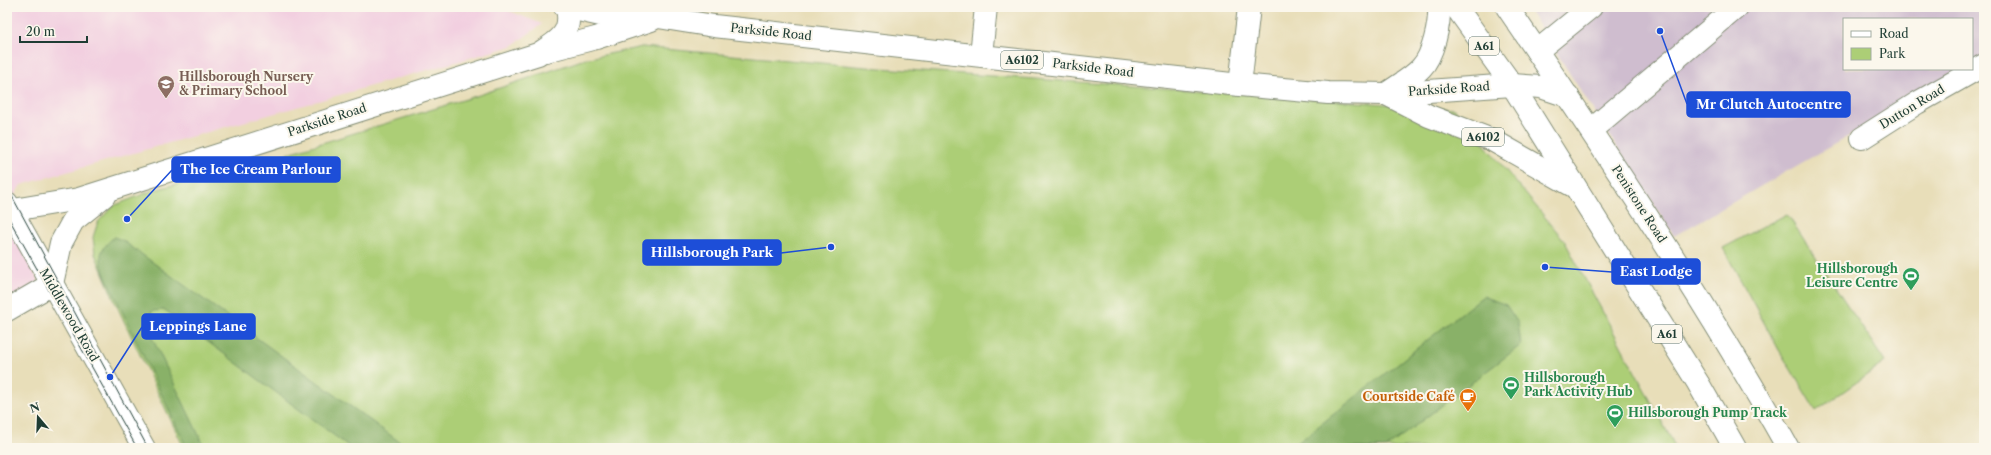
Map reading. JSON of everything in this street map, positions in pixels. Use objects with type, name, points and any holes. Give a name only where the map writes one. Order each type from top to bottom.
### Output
[{"type":"main road","name":"Parkside Road","points":[[538,54],[556,42],[565,32],[568,25],[566,7],[614,18],[658,17],[714,26],[1240,85],[1328,92],[1386,94],[1512,85],[1541,86],[1568,96]]},
{"type":"main road","name":"Parkside Road","points":[[636,7],[658,17]]},
{"type":"main road","points":[[981,55],[986,7]]},
{"type":"main road","points":[[1240,85],[1249,7]]},
{"type":"main road","points":[[1386,94],[1421,68],[1431,52],[1436,35],[1439,7]]},
{"type":"main road","name":"A61","points":[[1456,7],[1512,85],[1698,383],[1735,448]]},
{"type":"main road","name":"Penistone Road","points":[[1507,7],[1591,130],[1674,257],[1788,448]]},
{"type":"main road","points":[[1537,51],[1591,7]]},
{"type":"main road","points":[[1591,130],[1737,7]]},
{"type":"main road","name":"Parkside Road","points":[[8,208],[79,199],[538,54],[596,38],[658,17]]},
{"type":"main road","name":"Dutton Road","points":[[1862,138],[1917,103],[1984,65]]},
{"type":"main road","name":"Parkside Road","points":[[1386,94],[1429,116],[1492,140],[1575,188]]},
{"type":"main road","name":"Parkside Road","points":[[52,284],[61,242],[72,221],[117,187]]},
{"type":"main road","name":"Middlewood Road","points":[[8,208],[144,448]]},
{"type":"main road","points":[[7,310],[52,284]]},
{"type":"shaded area","name":"Hillsborough Nursery & Primary School","points":[[7,7],[499,7],[542,24],[512,46],[21,185],[7,208]]},
{"type":"shaded area","points":[[1527,7],[1984,7],[1984,59],[1973,65],[1973,18],[1843,18],[1843,70],[1964,70],[1674,236]]},
{"type":"shaded area","points":[[7,216],[42,289],[7,310]]},
{"type":"green space","points":[[642,47],[866,67],[1455,109],[1564,240],[1676,448],[184,448],[115,302],[95,254],[93,237],[98,222],[113,206],[154,190],[233,170],[476,96],[585,59]]},
{"type":"green space","points":[[1787,214],[1885,362],[1816,411],[1779,350],[1723,248]]},
{"type":"green space","points":[[114,237],[122,240],[408,448],[351,448],[165,310],[152,311],[146,325],[205,448],[187,448],[104,273],[101,261],[103,249]]},
{"type":"green space","points":[[1483,296],[1506,305],[1518,323],[1521,345],[1386,448],[1291,448]]},
{"type":"tram line","points":[[7,187],[148,448]]},
{"type":"tram line","points":[[7,215],[137,448]]},
{"type":"place","name":"Mr Clutch Autocentre","points":[[1660,31]]},
{"type":"place","name":"Hillsborough Nursery & Primary School","points":[[166,99]]},
{"type":"place","name":"The Ice Cream Parlour","points":[[127,219]]},
{"type":"place","name":"Hillsborough Park","points":[[831,247]]},
{"type":"place","name":"East Lodge","points":[[1545,267]]},
{"type":"place","name":"Hillsborough Leisure Centre","points":[[1911,291]]},
{"type":"place","name":"Leppings Lane","points":[[110,377]]},
{"type":"place","name":"Hillsborough Park Activity Hub","points":[[1511,400]]},
{"type":"place","name":"Courtside Café","points":[[1468,412]]},
{"type":"place","name":"Hillsborough Pump Track","points":[[1615,428]]}]
